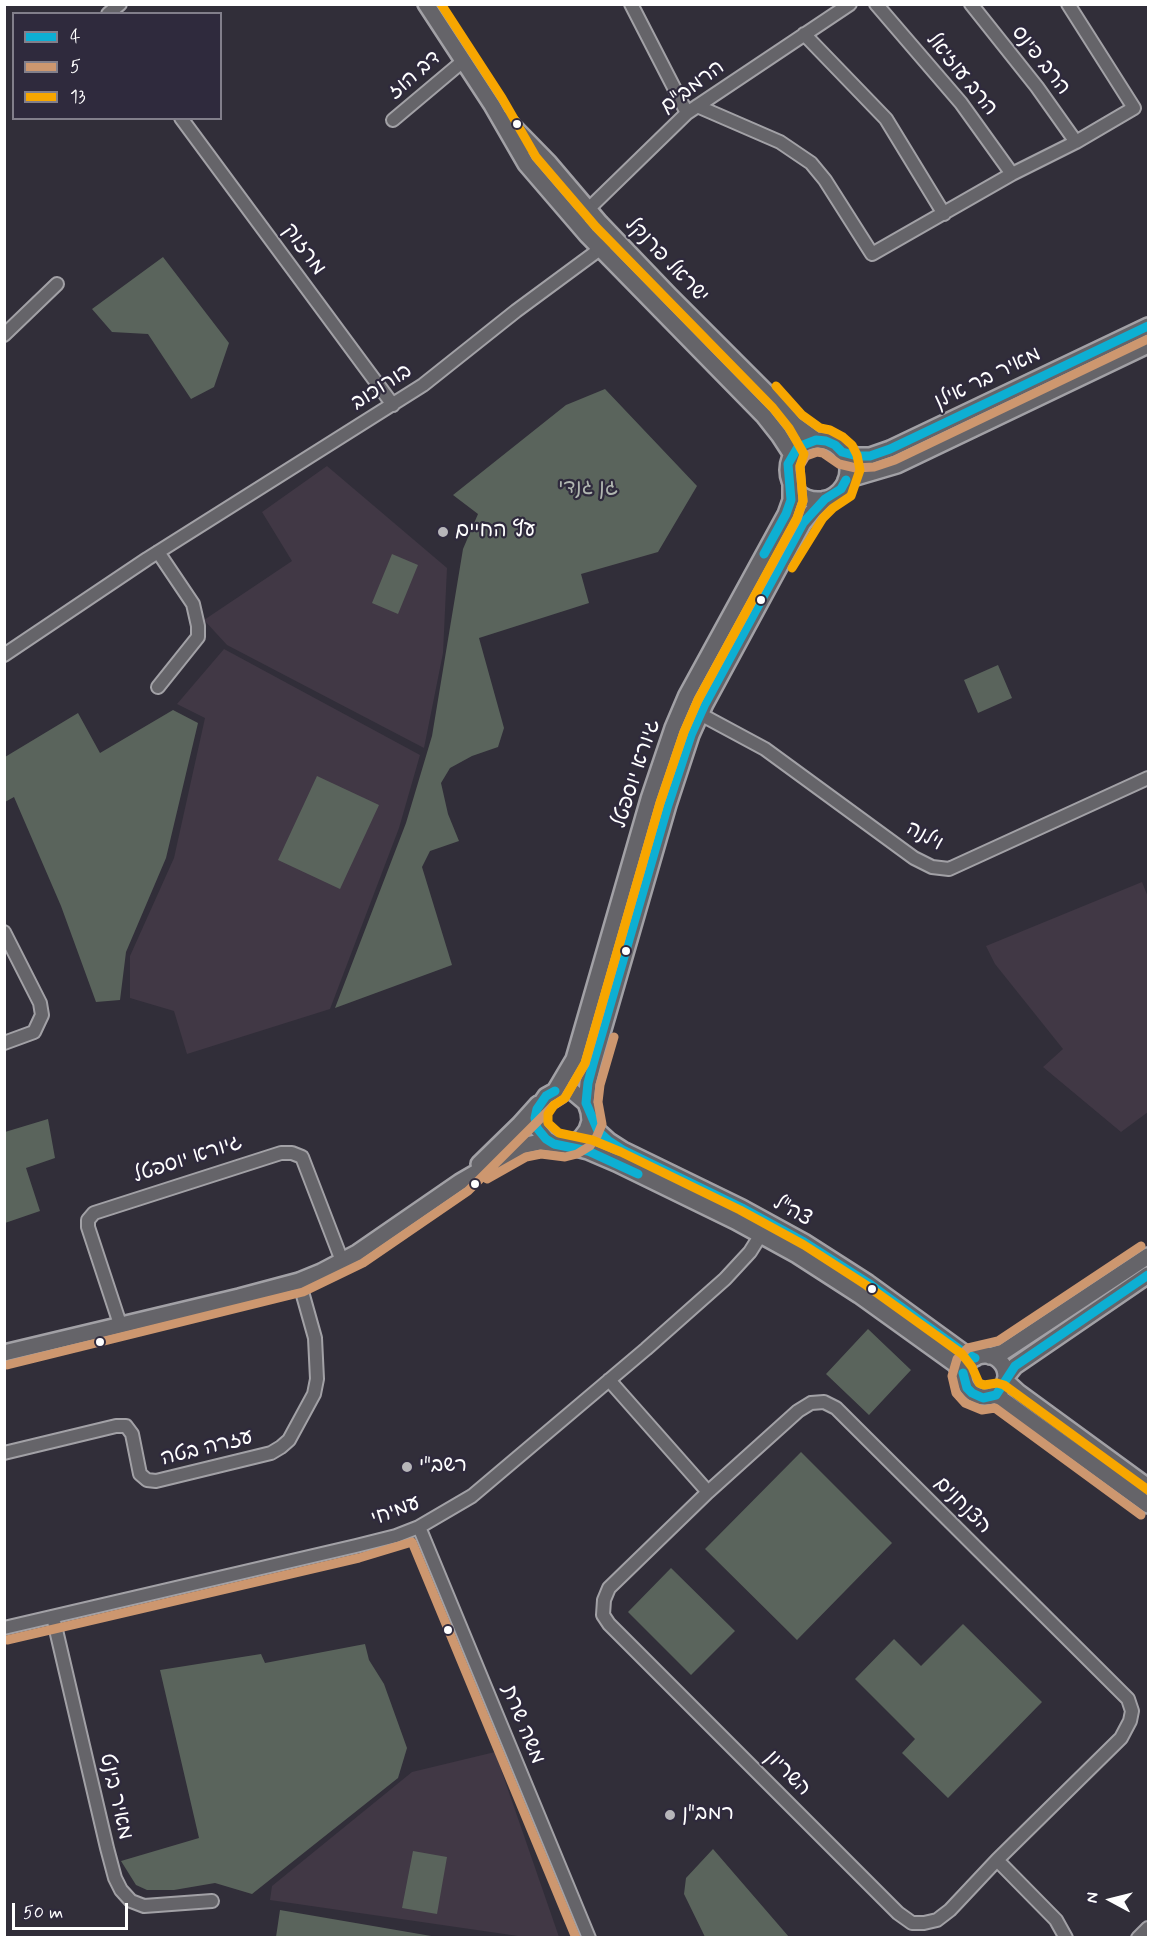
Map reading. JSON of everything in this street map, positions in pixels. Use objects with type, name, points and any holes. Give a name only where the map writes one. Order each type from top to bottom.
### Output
[{"type":"street","name":"ישראל פרנקל","points":[[426,4],[492,105],[526,164],[600,249],[764,416],[792,455]]},
{"type":"street","points":[[631,4],[692,110],[780,142],[811,163],[825,180],[872,254],[1134,108],[1068,4]]},
{"type":"street","name":"הרמב\"ם","points":[[575,222],[692,110],[850,4]]},
{"type":"street","name":"הרב עוזיאל","points":[[876,4],[961,103],[1012,174]]},
{"type":"street","name":"הרב פינס","points":[[971,4],[1037,87],[1076,142]]},
{"type":"street","points":[[804,34],[886,119],[944,214]]},
{"type":"street","name":"דב הוז","points":[[393,120],[462,62]]},
{"type":"street","name":"ישראל פרנקל","points":[[492,105],[549,163],[613,236],[794,424],[816,440]]},
{"type":"street","name":"מרזוק","points":[[182,120],[393,405]]},
{"type":"street","name":"בורוכוב","points":[[4,655],[158,552],[423,385],[516,311],[600,249],[613,236]]},
{"type":"street","points":[[4,335],[57,284]]},
{"type":"street","name":"מאיר בר אילן","points":[[842,452],[857,456],[870,456],[890,449],[1149,326]]},
{"type":"street","name":"מאיר בר אילן","points":[[846,480],[897,465],[1149,345]]},
{"type":"street","points":[[816,440],[826,441],[836,445],[842,452],[847,461],[846,480],[834,495],[825,499],[806,498],[791,484],[788,464],[798,447],[816,440]]},
{"type":"street","name":"גיורא יוספטל","points":[[555,1091],[574,1059],[649,799],[673,728],[707,657],[786,514],[791,500],[791,484]]},
{"type":"street","name":"גיורא יוספטל","points":[[588,1107],[588,1083],[593,1064],[668,805],[700,714],[803,524],[825,499]]},
{"type":"street","points":[[158,552],[193,604],[198,637],[158,687]]},
{"type":"street","name":"וילנה","points":[[700,714],[765,749],[914,858],[932,867],[949,869],[1149,778]]},
{"type":"street","points":[[4,932],[40,1003],[42,1015],[34,1032],[4,1043]]},
{"type":"street","points":[[4,1353],[299,1281],[357,1253],[460,1182],[522,1146],[540,1142],[573,1143],[587,1130],[590,1121],[588,1107],[573,1092],[555,1091],[541,1100],[520,1124],[460,1182]]},
{"type":"street","points":[[541,1100],[535,1118],[537,1128],[546,1139],[559,1144]]},
{"type":"street","name":"צה\"ל","points":[[588,1107],[598,1131],[609,1141],[764,1228],[797,1255],[859,1295],[955,1364],[964,1376]]},
{"type":"street","name":"צה\"ל","points":[[559,1144],[588,1150],[764,1228],[804,1242],[868,1283],[963,1352],[983,1357]]},
{"type":"street","name":"גיורא יוספטל","points":[[120,1324],[88,1227],[88,1220],[94,1213],[281,1153],[292,1153],[302,1157],[342,1261]]},
{"type":"street","name":"עמיחי","points":[[4,1628],[356,1546],[396,1536],[418,1527],[472,1496],[609,1380],[725,1279],[750,1252],[764,1228]]},
{"type":"street","points":[[1149,1256],[1004,1352],[983,1357],[967,1365],[964,1376],[967,1388],[983,1398],[996,1395],[1015,1366],[1149,1275]]},
{"type":"street","name":"עזרה בטה","points":[[4,1453],[116,1426],[126,1426],[132,1434],[140,1473],[147,1480],[156,1482],[271,1453],[290,1440],[314,1394],[317,1378],[315,1338],[299,1281]]},
{"type":"street","points":[[983,1357],[1001,1364],[1006,1379],[1018,1392],[1149,1487]]},
{"type":"street","points":[[609,1380],[708,1492]]},
{"type":"street","points":[[996,1395],[1149,1505]]},
{"type":"street","name":"הצנחנים","points":[[708,1492],[798,1411],[811,1403],[824,1402],[836,1408],[1128,1699],[1132,1711],[1130,1721],[1121,1738],[997,1860]]},
{"type":"street","name":"השריון","points":[[708,1492],[609,1588],[604,1600],[603,1615],[609,1624],[890,1905],[912,1923],[937,1920],[950,1910],[997,1860]]},
{"type":"street","name":"משה שרת","points":[[418,1527],[589,1938]]},
{"type":"street","name":"מאיר בינט","points":[[53,1617],[106,1848],[115,1878],[131,1901],[144,1906],[212,1901]]},
{"type":"street","points":[[997,1860],[1056,1920],[1066,1938]]},
{"type":"street","points":[[1138,1938],[1149,1928]]},
{"type":"shaded area","points":[[327,466],[447,568],[443,653],[424,748],[227,645],[204,620],[292,561],[262,512]]},
{"type":"shaded area","points":[[224,649],[420,755],[399,828],[330,1009],[187,1054],[174,1011],[130,998],[130,956],[174,858],[205,718],[177,704]]},
{"type":"shaded area","points":[[1142,882],[1148,897],[1148,1112],[1121,1132],[1043,1067],[1063,1049],[995,964],[986,946]]},
{"type":"shaded area","points":[[495,1752],[559,1937],[525,1937],[270,1900],[272,1886],[412,1772]]},
{"type":"green space","points":[[163,257],[229,343],[214,387],[191,399],[148,334],[112,332],[92,309]]},
{"type":"green space","name":"גן גנדי","points":[[605,389],[697,486],[658,552],[581,574],[589,603],[479,638],[504,728],[498,747],[472,756],[450,768],[441,783],[448,814],[459,841],[430,851],[422,867],[452,965],[335,1008],[406,823],[432,736],[463,549],[478,514],[453,495],[566,405]]},
{"type":"green space","points":[[392,554],[418,565],[398,614],[372,603]]},
{"type":"green space","points":[[998,665],[1012,698],[978,713],[964,680]]},
{"type":"green space","points":[[173,710],[198,723],[166,858],[126,952],[120,1000],[96,1002],[61,906],[14,797],[5,802],[5,757],[78,713],[100,753]]},
{"type":"green space","points":[[317,776],[379,805],[340,889],[278,860]]},
{"type":"green space","points":[[48,1119],[55,1158],[26,1168],[40,1211],[5,1223],[5,1132]]},
{"type":"green space","points":[[868,1329],[911,1370],[869,1415],[826,1374]]},
{"type":"green space","points":[[801,1452],[892,1543],[797,1640],[705,1549]]},
{"type":"green space","points":[[671,1568],[735,1631],[691,1675],[628,1612]]},
{"type":"green space","points":[[963,1624],[1042,1702],[948,1798],[902,1753],[915,1739],[855,1679],[894,1639],[921,1666]]},
{"type":"green space","points":[[365,1644],[369,1660],[384,1684],[407,1748],[398,1778],[252,1894],[215,1883],[174,1890],[147,1890],[136,1885],[121,1861],[199,1838],[160,1670],[261,1654],[265,1663]]},
{"type":"green space","points":[[713,1849],[789,1937],[705,1937],[684,1894],[686,1878]]},
{"type":"green space","points":[[413,1851],[447,1857],[437,1914],[402,1908]]},
{"type":"green space","points":[[280,1910],[437,1937],[276,1937]]},
{"type":"transit line","name":"13","points":[[441,4],[502,98],[536,157],[596,227],[773,408],[789,428],[804,454],[800,466],[803,501],[797,518],[698,700],[684,732],[660,803],[585,1063],[565,1098],[554,1105],[548,1114],[548,1123],[559,1133],[592,1140],[621,1152],[740,1210],[804,1245],[866,1285],[962,1354],[972,1367],[979,1383],[1004,1385],[1148,1490]]},
{"type":"transit line","name":"4","points":[[764,554],[791,500],[788,464],[798,447],[816,440],[826,441],[835,445],[842,452],[857,456],[870,456],[890,449],[1148,326]]},
{"type":"transit line","name":"5","points":[[7,1365],[303,1292],[363,1263],[468,1191],[553,1106],[564,1099],[585,1064],[660,803],[684,732],[698,700],[797,519],[803,501],[800,466],[806,456],[817,452],[823,453],[839,464],[856,468],[874,467],[895,460],[1148,339]]},
{"type":"transit line","name":"13","points":[[776,386],[802,415],[820,428],[843,437],[852,445],[860,470],[851,496],[823,518],[792,568]]},
{"type":"transit line","name":"4","points":[[846,480],[841,489],[825,499],[803,523],[705,704],[691,735],[668,805],[593,1064],[586,1103],[598,1131],[609,1141],[804,1242],[868,1283],[963,1352],[975,1358]]},
{"type":"transit line","name":"5","points":[[487,1179],[526,1157],[541,1154],[565,1157],[577,1154],[590,1146],[602,1124],[598,1102],[600,1085],[614,1037]]},
{"type":"transit line","name":"4","points":[[555,1091],[546,1096],[537,1109],[535,1118],[537,1128],[546,1139],[554,1144],[588,1151],[638,1174]]},
{"type":"transit line","name":"5","points":[[1141,1246],[998,1341],[968,1348],[957,1359],[952,1376],[956,1393],[965,1403],[982,1410],[995,1408],[1141,1515]]},
{"type":"transit line","name":"4","points":[[963,1373],[967,1388],[972,1393],[983,1398],[996,1395],[1015,1366],[1148,1275]]},
{"type":"transit line","name":"5","points":[[7,1640],[359,1558],[412,1542],[576,1938]]},
{"type":"place","name":"עץ החיים","points":[[443,532]]},
{"type":"place","name":"רשב\"י","points":[[407,1467]]},
{"type":"place","name":"רמב\"ן","points":[[670,1815]]}]
